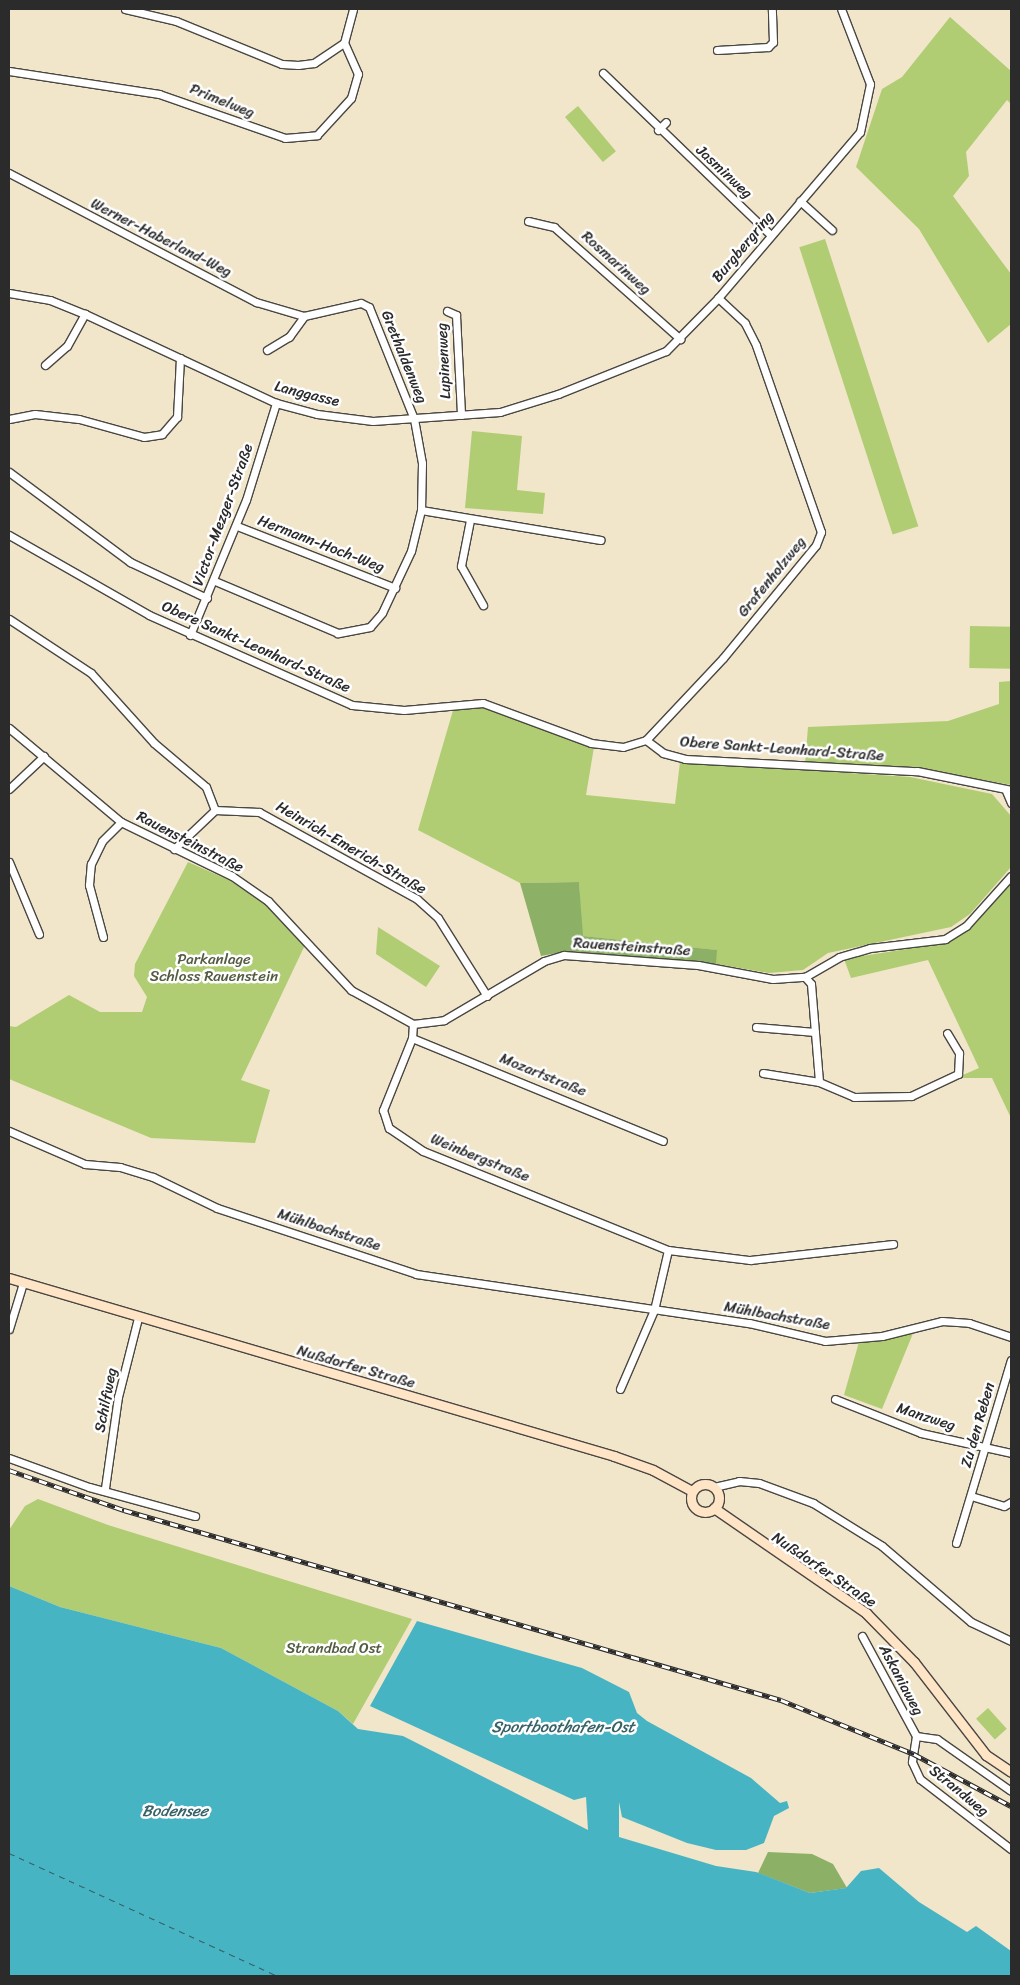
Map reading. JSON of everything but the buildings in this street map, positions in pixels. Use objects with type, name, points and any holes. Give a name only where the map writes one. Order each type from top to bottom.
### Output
[{"type":"street","points":[[125,9],[176,21],[282,64],[314,63],[344,43],[354,9]]},
{"type":"street","points":[[717,50],[768,47],[773,42],[772,9]]},
{"type":"street","name":"Burgbergring","points":[[511,409],[618,371],[666,350],[680,339],[718,298],[770,234],[860,132],[868,112],[870,84],[841,9]]},
{"type":"street","name":"Primelweg","points":[[9,70],[159,94],[285,138],[317,135],[351,98],[358,74],[344,43]]},
{"type":"street","name":"Jasminweg","points":[[603,73],[658,130],[770,234]]},
{"type":"street","points":[[658,130],[666,122]]},
{"type":"street","name":"Werner-Haberland-Weg","points":[[9,172],[256,302],[304,316],[361,303],[369,307]]},
{"type":"street","points":[[800,201],[832,230]]},
{"type":"street","name":"Rosmarinweg","points":[[528,221],[554,227],[565,235],[680,339]]},
{"type":"street","name":"Langgasse","points":[[9,294],[50,300],[85,314],[276,403],[373,421],[461,415],[511,409]]},
{"type":"street","name":"Grafenholzweg","points":[[646,740],[728,652],[816,545],[822,532],[756,345],[745,323],[718,298]]},
{"type":"street","name":"Grethaldenweg","points":[[215,581],[338,633],[370,627],[395,588],[411,551],[421,510],[422,463],[414,419],[369,307]]},
{"type":"street","name":"Lupinenweg","points":[[447,311],[456,315],[461,415]]},
{"type":"street","points":[[45,365],[67,346],[85,314]]},
{"type":"street","points":[[267,350],[289,337],[304,316]]},
{"type":"street","points":[[9,418],[35,414],[79,419],[144,437],[162,434],[177,417],[180,358]]},
{"type":"street","name":"Victor-Mezger-Straße","points":[[190,635],[215,581],[237,526],[276,403]]},
{"type":"street","points":[[9,472],[130,562],[207,598]]},
{"type":"street","points":[[421,510],[470,520],[601,540]]},
{"type":"street","points":[[470,520],[461,566],[483,605]]},
{"type":"street","name":"Hermann-Hoch-Weg","points":[[237,526],[395,588]]},
{"type":"street","name":"Obere Sankt-Leonhard-Straße","points":[[9,536],[65,571],[190,635],[352,705],[404,710],[483,703],[591,743],[623,747],[646,740],[662,753],[685,759],[917,771],[1008,791],[1011,803]]},
{"type":"street","points":[[9,619],[91,673],[154,743],[206,787],[215,810],[174,849]]},
{"type":"street","name":"Rauensteinstraße","points":[[9,728],[121,822],[232,876],[268,901],[351,990],[413,1024],[444,1020],[488,996],[544,961],[564,956],[698,965],[773,980],[805,977],[839,957],[870,948],[945,939],[966,926],[1011,876]]},
{"type":"street","points":[[9,789],[44,756]]},
{"type":"street","name":"Heinrich-Emerich-Straße","points":[[215,810],[259,812],[417,899],[438,918],[488,996]]},
{"type":"street","name":"Rauensteinstraße","points":[[103,937],[89,885],[91,864],[102,842],[121,822]]},
{"type":"street","points":[[9,862],[39,934]]},
{"type":"street","points":[[805,977],[811,984],[819,1082]]},
{"type":"street","name":"Weinbergstraße","points":[[413,1024],[412,1038],[383,1110],[389,1128],[423,1151],[668,1250],[750,1260],[893,1244]]},
{"type":"street","points":[[756,1027],[815,1032]]},
{"type":"street","points":[[763,1073],[819,1082],[854,1096],[911,1096],[958,1074],[959,1053],[948,1033]]},
{"type":"street","name":"Mozartstraße","points":[[412,1038],[662,1141]]},
{"type":"street","name":"Mühlbachstraße","points":[[9,1131],[85,1164],[120,1167],[153,1177],[217,1208],[416,1274],[749,1323],[825,1341],[882,1336],[942,1321],[968,1323],[1011,1337]]},
{"type":"street","points":[[620,1389],[654,1310],[668,1250]]},
{"type":"street","name":"Nußdorfer Straße","points":[[9,1278],[138,1318],[614,1456],[653,1470],[692,1492],[697,1509],[714,1508],[866,1613],[914,1662],[986,1755],[1011,1772]]},
{"type":"street","points":[[9,1329],[23,1283]]},
{"type":"street","name":"Schilfweg","points":[[105,1488],[118,1397],[138,1318]]},
{"type":"street","name":"Zu den Reben","points":[[956,1543],[986,1450],[1011,1360]]},
{"type":"street","name":"Manzweg","points":[[835,1399],[922,1433],[986,1450],[1011,1453]]},
{"type":"street","points":[[9,1458],[195,1516]]},
{"type":"street","points":[[692,1492],[702,1484],[714,1487],[739,1481],[759,1484],[813,1503],[882,1546],[971,1622],[1011,1641]]},
{"type":"street","points":[[714,1487],[719,1498],[714,1508]]},
{"type":"street","points":[[971,1496],[1004,1506],[1011,1502]]},
{"type":"street","name":"Askaniaweg","points":[[862,1636],[916,1736],[914,1771]]},
{"type":"street","name":"Askaniaweg","points":[[916,1736],[937,1739],[1011,1791]]},
{"type":"street","name":"Strandweg","points":[[914,1771],[1011,1849]]},
{"type":"green space","points":[[950,17],[1011,71],[1011,104],[1007,100],[966,152],[969,176],[953,196],[1011,274],[1011,324],[988,343],[919,229],[856,167],[882,89],[902,77]]},
{"type":"green space","points":[[578,106],[616,151],[603,162],[565,117]]},
{"type":"green space","points":[[825,239],[918,526],[893,535],[799,247]]},
{"type":"green space","points":[[472,431],[522,436],[517,490],[545,493],[543,514],[465,508]]},
{"type":"green space","points":[[970,626],[1011,627],[1010,669],[969,668]]},
{"type":"green space","points":[[1011,681],[1011,785],[922,769],[805,764],[808,727],[948,721],[999,704],[999,682]]},
{"type":"green space","points":[[454,707],[484,707],[594,747],[586,795],[675,804],[680,762],[910,777],[992,794],[1011,816],[1011,867],[970,914],[951,927],[828,953],[803,970],[769,973],[716,964],[716,950],[582,936],[579,882],[520,883],[418,830]]},
{"type":"green space","name":"Parkanlage Schloss Rauenstein","points":[[188,862],[229,880],[267,905],[305,945],[241,1080],[270,1090],[255,1143],[151,1138],[9,1079],[9,1026],[16,1027],[69,995],[100,1012],[142,1012],[147,997],[134,976],[135,964]]},
{"type":"green space","points":[[1011,880],[1011,1118],[992,1078],[956,1078],[979,1068],[928,960],[851,978],[844,959],[950,942],[988,909]]},
{"type":"green space","points":[[579,882],[583,936],[717,950],[716,964],[568,951],[541,956],[520,883]]},
{"type":"green space","points":[[378,927],[440,966],[426,987],[376,954]]},
{"type":"green space","points":[[914,1331],[882,1409],[844,1395],[859,1342]]},
{"type":"green space","name":"Strandbad Ost","points":[[38,1499],[108,1525],[412,1619],[353,1724],[338,1711],[221,1648],[60,1607],[9,1586],[9,1530],[25,1506]]},
{"type":"green space","points":[[988,1708],[1007,1729],[995,1740],[976,1719]]},
{"type":"green space","points":[[768,1852],[812,1854],[833,1864],[847,1888],[810,1893],[758,1873]]},
{"type":"water","name":"Bodensee","points":[[9,1586],[60,1607],[221,1648],[338,1711],[358,1729],[403,1736],[588,1830],[586,1797],[574,1800],[370,1706],[417,1621],[582,1668],[629,1692],[637,1713],[647,1721],[751,1778],[780,1803],[787,1801],[789,1808],[774,1816],[764,1843],[746,1850],[716,1850],[687,1843],[622,1817],[619,1802],[619,1837],[716,1866],[756,1872],[810,1893],[846,1888],[861,1871],[879,1868],[919,1902],[967,1932],[976,1926],[1011,1951],[1011,1976],[9,1976]]},
{"type":"ferry route","points":[[9,1853],[278,1976]]},
{"type":"railway","points":[[9,1470],[124,1510],[781,1700],[914,1754],[1011,1806]]},
{"type":"water label","name":"Sportboothafen-Ost","points":[[563,1727]]}]
